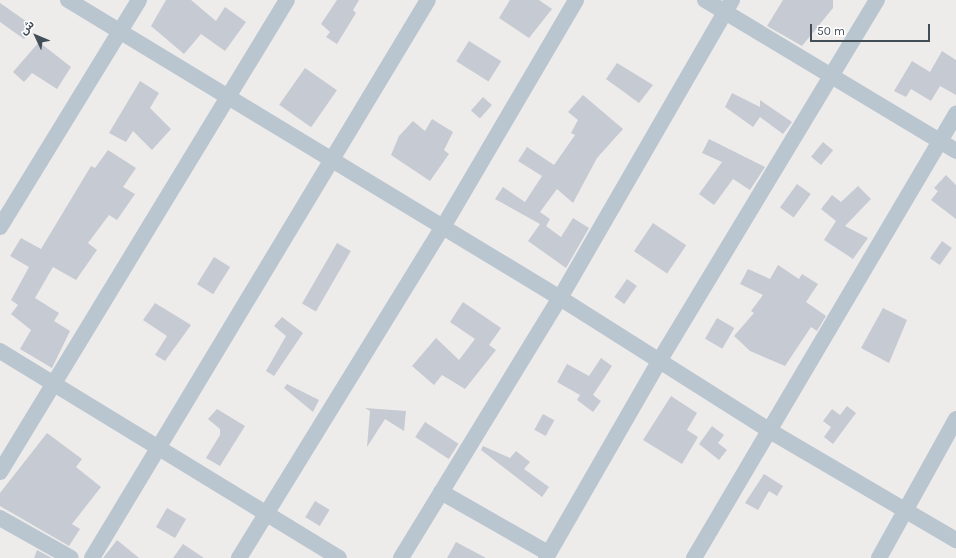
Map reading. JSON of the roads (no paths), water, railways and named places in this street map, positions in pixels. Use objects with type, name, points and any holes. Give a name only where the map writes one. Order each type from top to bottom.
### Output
[{"type":"street","points":[[68,0],[229,96],[331,160],[560,298],[658,363],[904,512],[956,540]]},
{"type":"street","points":[[0,227],[139,0]]},
{"type":"street","points":[[0,472],[287,0]]},
{"type":"street","points":[[92,558],[428,0]]},
{"type":"street","points":[[240,558],[265,512],[443,227],[576,0]]},
{"type":"street","points":[[705,0],[729,6],[831,77],[956,151]]},
{"type":"street","points":[[441,492],[547,556],[658,363],[877,0]]},
{"type":"street","points":[[401,558],[560,298],[729,6]]},
{"type":"street","points":[[694,558],[956,114]]},
{"type":"street","points":[[0,351],[55,383],[339,558]]},
{"type":"street","points":[[879,558],[956,419]]},
{"type":"street","points":[[0,518],[71,558]]}]
